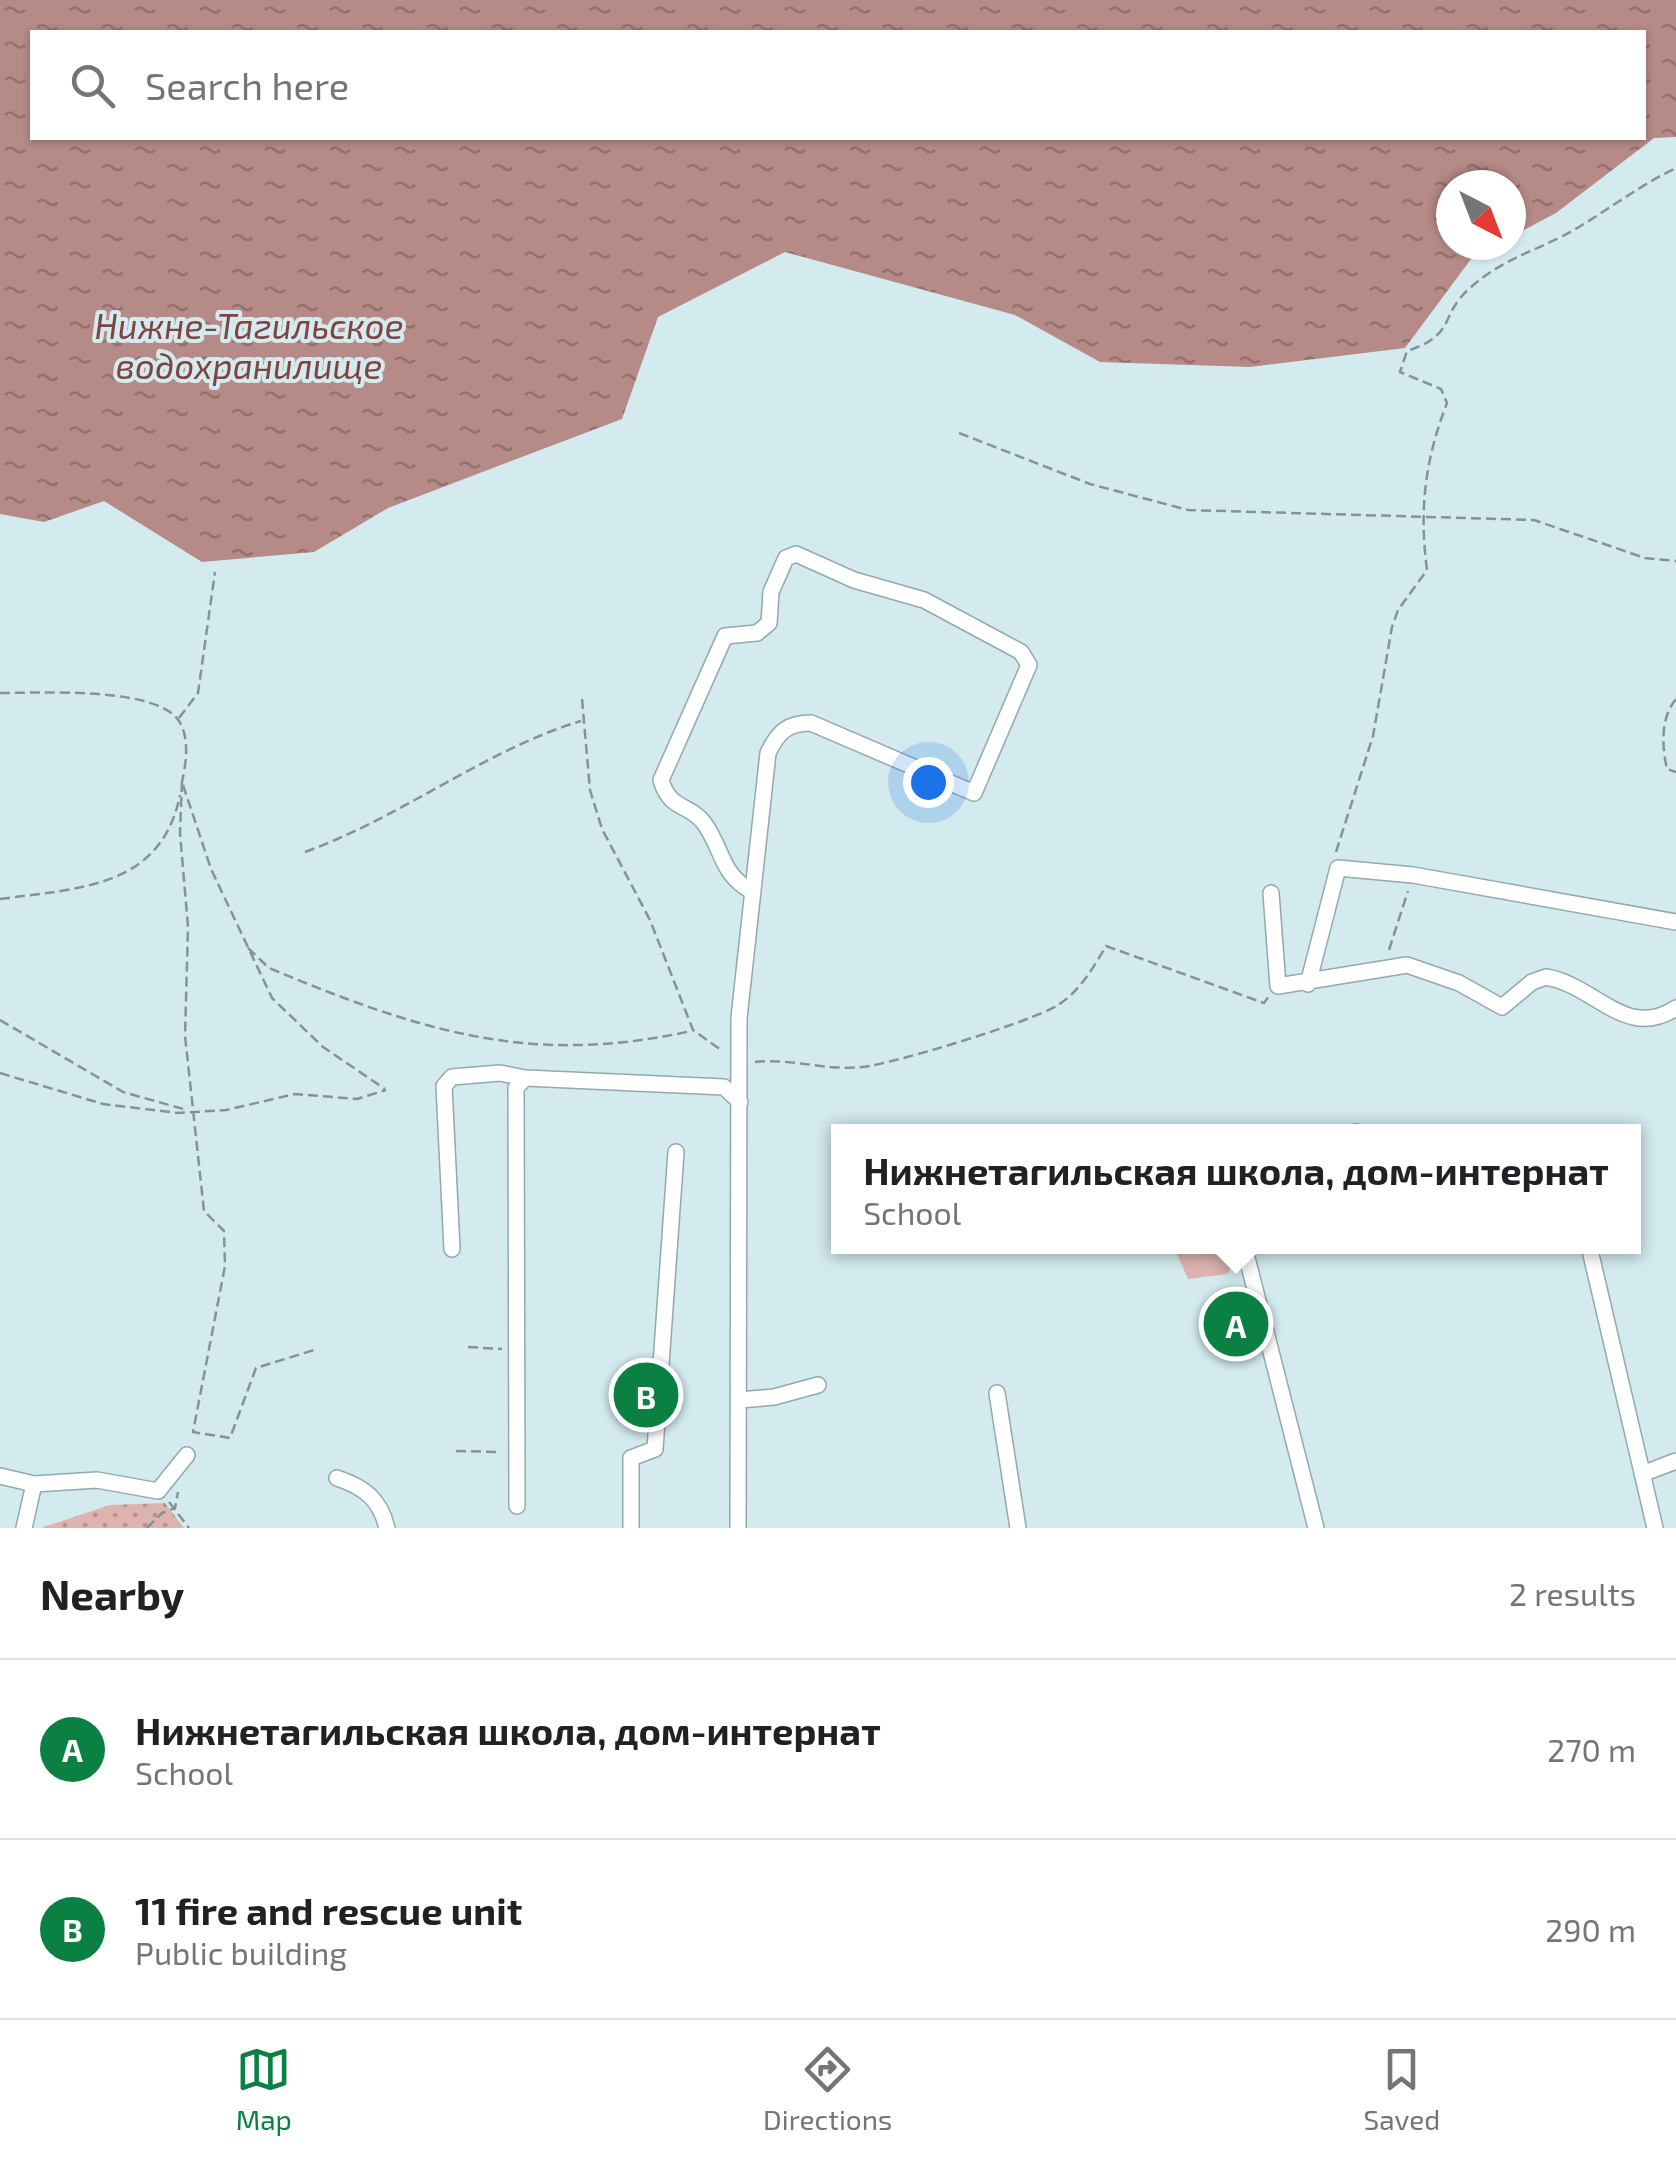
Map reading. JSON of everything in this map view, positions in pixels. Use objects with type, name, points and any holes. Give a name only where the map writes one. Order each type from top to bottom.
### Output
[{"type":"street","points":[[738,1528],[740,1018],[768,753],[777,733],[794,724],[811,723],[974,794],[1029,665],[1021,652],[924,600],[854,580],[796,554],[786,558],[771,592],[769,623],[757,634],[725,636],[661,780],[670,802],[702,820],[733,881],[753,892]]},
{"type":"street","points":[[1308,984],[1338,868],[1413,875],[1676,922]]},
{"type":"street","points":[[1271,892],[1278,986],[1308,984],[1384,966],[1428,971],[1502,1007],[1532,982],[1546,978],[1637,1020],[1656,1020],[1676,1008]]},
{"type":"street","points":[[452,1250],[444,1086],[452,1077],[500,1073],[526,1078],[724,1087],[740,1102]]},
{"type":"street","points":[[517,1506],[516,1088],[526,1078]]},
{"type":"street","points":[[631,1528],[631,1458],[655,1449],[676,1152]]},
{"type":"street","points":[[1246,1254],[1316,1528]]},
{"type":"street","points":[[1592,1254],[1655,1528]]},
{"type":"street","points":[[740,1400],[774,1398],[818,1385]]},
{"type":"street","points":[[997,1393],[1018,1528]]},
{"type":"street","points":[[0,1476],[34,1484],[97,1480],[158,1491],[187,1455]]},
{"type":"street","points":[[1642,1474],[1676,1461]]},
{"type":"street","points":[[336,1478],[359,1486],[377,1501],[387,1528]]},
{"type":"street","points":[[24,1528],[34,1484]]},
{"type":"path","points":[[1338,868],[1336,854],[1373,736],[1392,627],[1398,610],[1418,588],[1427,570],[1420,520],[1428,452],[1447,403],[1441,388],[1400,372],[1407,350],[1435,341],[1466,290],[1523,251],[1562,236],[1642,184],[1676,168]]},
{"type":"path","points":[[959,434],[1090,484],[1188,510],[1420,520],[1534,520],[1645,558],[1676,561]]},
{"type":"path","points":[[178,719],[198,693],[215,572]]},
{"type":"path","points":[[0,694],[116,694],[164,710],[178,719],[187,758],[166,837],[147,860],[117,879],[0,900]]},
{"type":"path","points":[[582,699],[590,790],[602,829],[650,920],[693,1030],[740,1064],[780,1059],[861,1068],[1034,1018],[1061,1004],[1087,978],[1106,946],[1264,1003],[1278,986]]},
{"type":"path","points":[[1676,699],[1670,704],[1662,746],[1668,770],[1676,772]]},
{"type":"path","points":[[305,852],[455,782],[542,733],[582,720]]},
{"type":"path","points":[[0,1073],[102,1104],[194,1112],[226,1110],[295,1094],[357,1099],[386,1090],[324,1047],[272,998],[211,869],[182,782]]},
{"type":"path","points":[[182,782],[180,833],[188,927],[185,1036],[204,1210],[224,1231],[225,1266],[192,1432],[230,1438],[256,1368],[314,1350]]},
{"type":"path","points":[[1384,966],[1413,875]]},
{"type":"path","points":[[248,948],[269,968],[449,1034],[561,1048],[630,1044],[693,1030]]},
{"type":"path","points":[[0,1020],[122,1092],[194,1112]]},
{"type":"path","points":[[468,1347],[518,1349]]},
{"type":"path","points":[[456,1451],[518,1452]]},
{"type":"path","points":[[175,1508],[188,1527]]},
{"type":"shaded area","points":[[1177,1254],[1233,1254],[1235,1261],[1227,1274],[1188,1279]]},
{"type":"shaded area","points":[[165,1503],[184,1528],[41,1528],[110,1505]]},
{"type":"water","name":"Нижне-Тагильское водохранилище","points":[[0,0],[1676,0],[1676,137],[1654,138],[1556,213],[1526,229],[1526,170],[1436,170],[1436,260],[1470,260],[1405,348],[1250,367],[1100,362],[1015,315],[785,252],[658,317],[622,419],[388,508],[314,552],[202,562],[104,501],[44,522],[0,514]]},
{"type":"place","name":"Нижнетагильская школа, дом-интернат","points":[[1236,1324]]},
{"type":"place","name":"11 fire and rescue unit","points":[[646,1395]]}]
